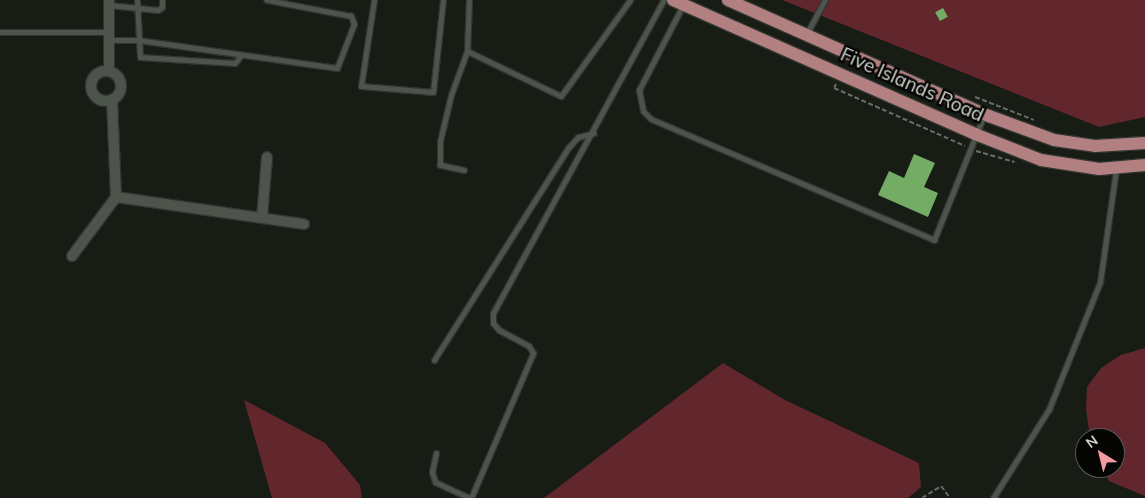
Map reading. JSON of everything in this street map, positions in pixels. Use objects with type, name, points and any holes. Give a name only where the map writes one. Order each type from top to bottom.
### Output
[{"type":"main road","name":"Five Islands Road","points":[[728,0],[984,114],[1054,140],[1095,146],[1145,143]]},
{"type":"main road","name":"Five Islands Road","points":[[681,2],[975,134],[1054,163],[1116,169],[1145,165]]},
{"type":"street","points":[[109,2],[109,70]]},
{"type":"street","points":[[109,70],[117,74],[122,83],[120,94],[112,100],[97,98],[92,91],[91,81],[99,72],[109,70]]},
{"type":"street","points":[[72,256],[116,197],[112,100]]},
{"type":"street","points":[[262,218],[267,157]]},
{"type":"street","points":[[116,197],[304,224]]},
{"type":"lane","points":[[137,0],[138,54],[143,58],[235,63],[241,55]]},
{"type":"lane","points":[[109,2],[158,10],[162,7],[162,0]]},
{"type":"lane","points":[[0,32],[109,36],[332,70],[341,64],[354,24],[351,16],[267,0]]},
{"type":"lane","points":[[374,0],[362,86],[433,92],[443,0]]},
{"type":"lane","points":[[464,170],[440,165],[440,141],[451,95],[467,51],[469,0]]},
{"type":"lane","points":[[467,51],[561,96],[630,0]]},
{"type":"lane","points":[[436,453],[432,472],[436,482],[470,498],[532,353],[530,346],[498,330],[493,323],[493,313],[594,133],[664,0]]},
{"type":"lane","points":[[806,35],[825,0]]},
{"type":"lane","points":[[681,2],[639,90],[643,111],[665,127],[934,240],[984,114]]},
{"type":"lane","points":[[434,360],[568,148],[578,137],[594,133]]},
{"type":"lane","points":[[992,498],[1049,409],[1100,282],[1116,169]]},
{"type":"path","points":[[974,96],[1039,122]]},
{"type":"path","points":[[922,498],[941,486],[950,498]]},
{"type":"shaded area","points":[[782,0],[1145,0],[1145,117],[1099,127]]},
{"type":"shaded area","points":[[1145,348],[1145,496],[1109,481],[1107,478],[1125,478],[1125,428],[1089,428],[1086,409],[1087,387],[1101,368],[1121,355]]},
{"type":"shaded area","points":[[723,363],[785,400],[919,463],[921,487],[908,498],[544,498]]},
{"type":"shaded area","points":[[244,400],[325,443],[360,485],[362,498],[272,498]]},
{"type":"building","points":[[943,8],[948,17],[940,21],[935,12]]},
{"type":"building","points":[[914,154],[935,163],[924,187],[938,193],[928,217],[878,195],[889,171],[904,178]]}]
